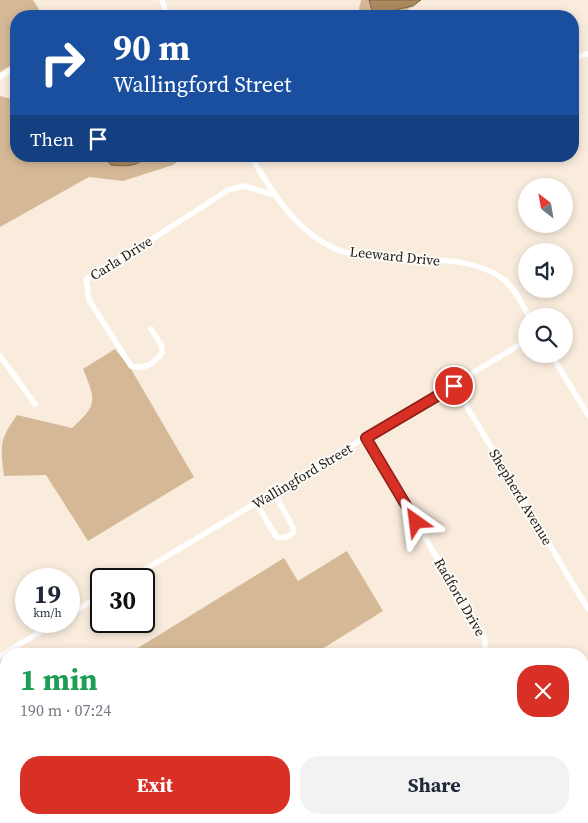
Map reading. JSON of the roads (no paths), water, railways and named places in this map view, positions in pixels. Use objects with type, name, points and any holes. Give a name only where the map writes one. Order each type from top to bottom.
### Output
[{"type":"street","name":"Leeward Drive","points":[[255,162],[274,194],[300,224],[344,252],[464,263],[489,270],[505,280],[524,308]]},
{"type":"street","name":"Carla Drive","points":[[151,329],[162,346],[162,353],[150,365],[138,368],[131,366],[90,300],[86,280],[228,190],[244,186],[274,194]]},
{"type":"street","name":"Wallingford Street","points":[[147,568],[518,346]]},
{"type":"street","points":[[0,356],[35,404]]},
{"type":"street","points":[[556,363],[588,415]]},
{"type":"street","name":"Shepherd Avenue","points":[[454,386],[588,609]]},
{"type":"street","name":"Radford Drive","points":[[366,438],[485,639],[485,648]]},
{"type":"street","points":[[256,503],[276,536],[286,538],[293,533],[293,527],[274,493]]},
{"type":"street","points":[[13,648],[38,633]]}]
